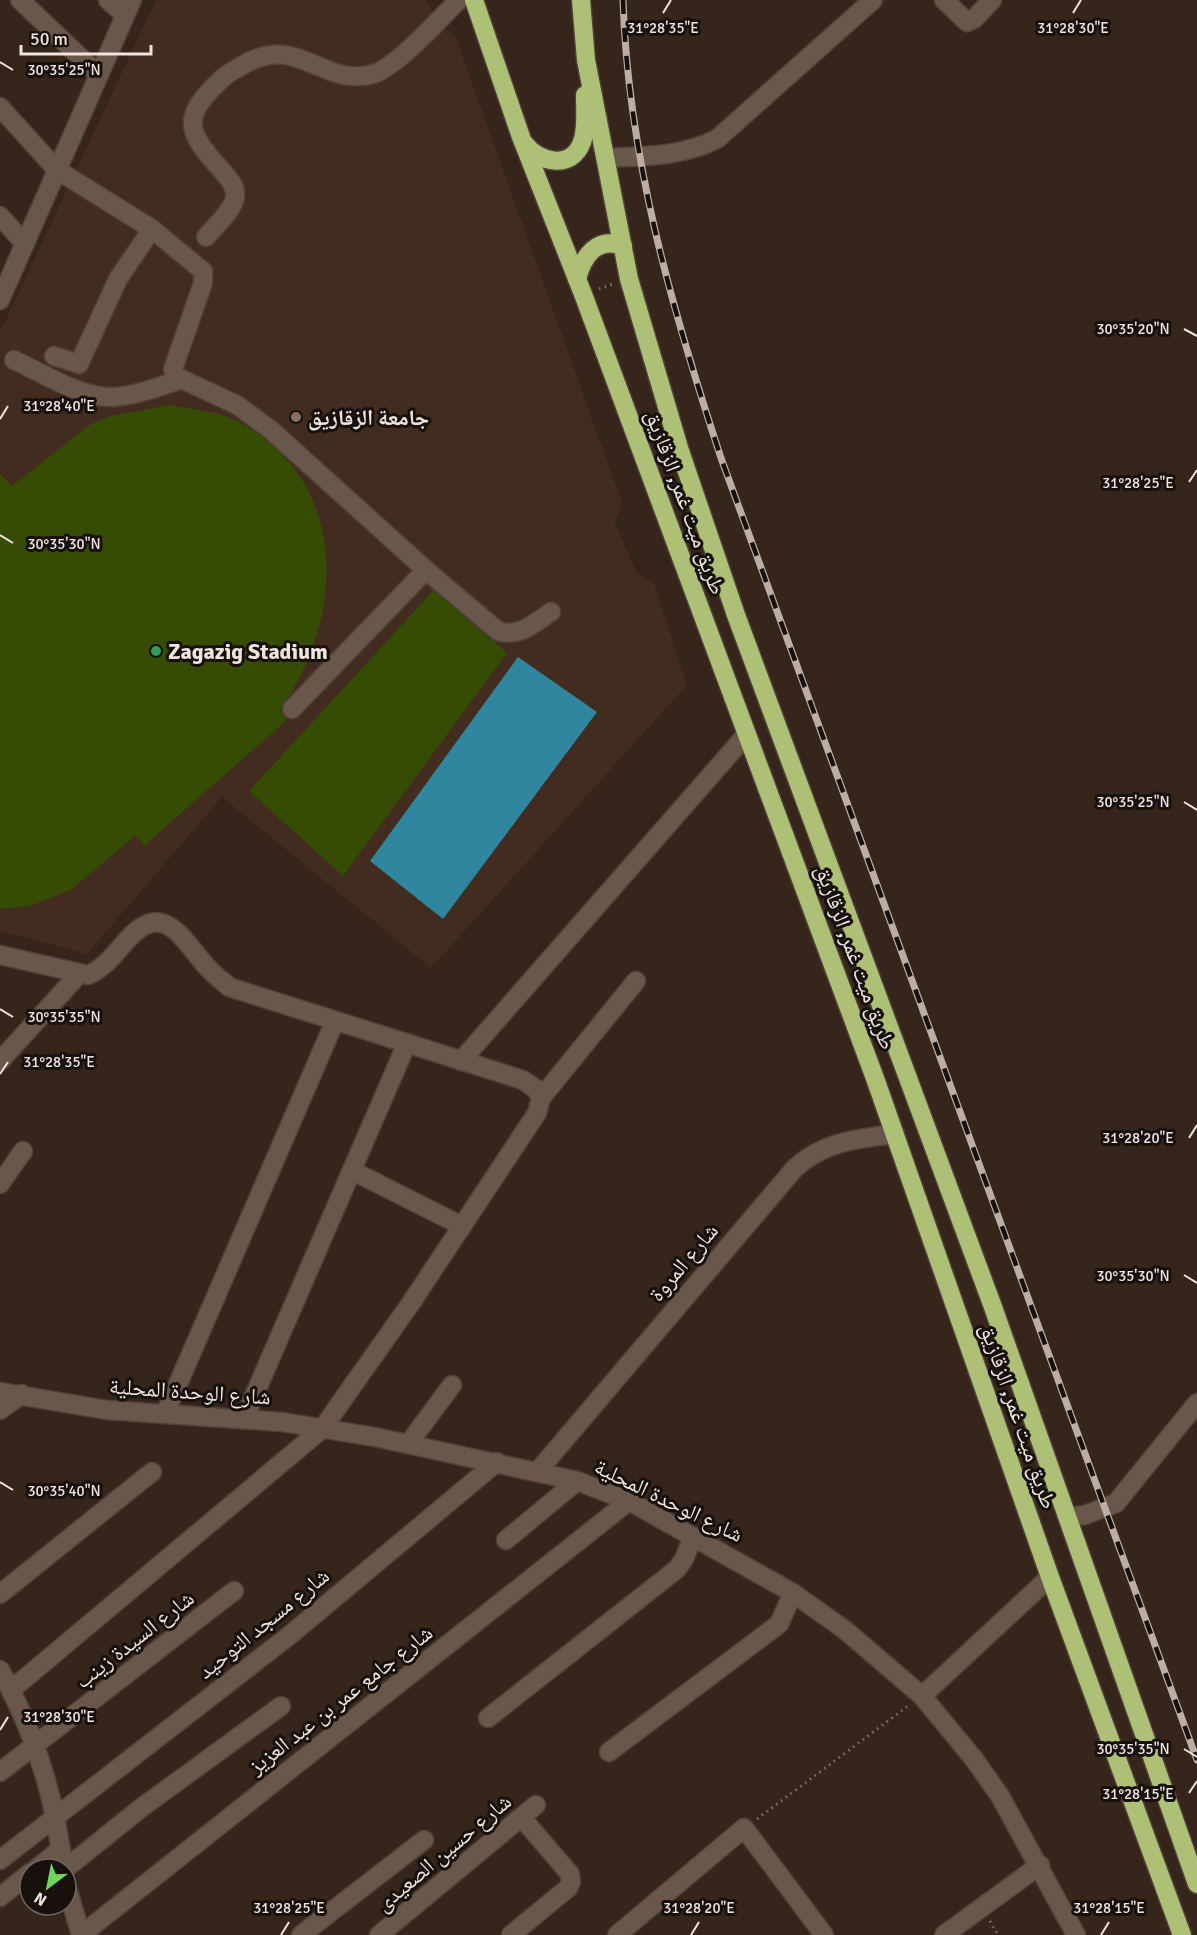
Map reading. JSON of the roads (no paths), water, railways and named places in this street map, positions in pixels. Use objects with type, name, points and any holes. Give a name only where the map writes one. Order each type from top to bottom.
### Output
[{"type":"highway","name":"طريق ميت غمر, الزقازيق","points":[[474,0],[521,137],[580,286],[895,1134],[1050,1577],[1182,1935]]},
{"type":"highway","name":"طريق ميت غمر, الزقازيق","points":[[581,0],[586,60],[605,158],[629,279],[653,366],[736,615],[962,1222],[1197,1884]]},
{"type":"highway","points":[[521,137],[538,157],[550,161],[563,161],[574,155],[581,145],[584,132],[586,60]]},
{"type":"highway","points":[[580,286],[583,262],[592,249],[610,242],[623,246]]},
{"type":"street","points":[[20,0],[99,75]]},
{"type":"street","points":[[0,300],[129,8],[108,0]]},
{"type":"street","points":[[206,237],[233,204],[235,194],[232,182],[204,151],[191,125],[195,109],[225,76],[256,57],[277,52],[353,77],[375,74],[396,60],[459,0]]},
{"type":"street","points":[[605,158],[672,155],[696,149],[717,139],[873,0]]},
{"type":"street","points":[[944,0],[967,22],[974,19],[992,0]]},
{"type":"street","points":[[0,107],[57,170],[152,228],[203,271],[203,283],[173,369],[180,380]]},
{"type":"street","points":[[0,216],[24,244]]},
{"type":"street","points":[[54,356],[79,364],[118,279],[152,228]]},
{"type":"street","points":[[14,360],[92,395],[113,397],[138,393],[180,380],[205,389],[237,405],[271,430],[426,570],[498,631],[508,634],[519,633],[551,612]]},
{"type":"street","points":[[292,709],[426,570]]},
{"type":"street","points":[[461,1061],[747,734]]},
{"type":"street","points":[[0,955],[88,975],[100,970],[138,929],[149,923],[168,924],[183,936],[208,969],[229,987],[524,1080],[536,1089],[541,1098]]},
{"type":"street","points":[[0,1061],[79,974]]},
{"type":"street","points":[[11,1690],[322,1429],[537,1113],[541,1098],[636,981]]},
{"type":"street","points":[[165,1414],[335,1021]]},
{"type":"street","points":[[244,1419],[407,1043]]},
{"type":"street","name":"شارع المروة","points":[[538,1471],[795,1168],[815,1152],[838,1142],[895,1134]]},
{"type":"street","points":[[0,1184],[23,1151]]},
{"type":"street","points":[[353,1171],[462,1226]]},
{"type":"street","points":[[409,1443],[452,1385]]},
{"type":"street","name":"شارع الوحدة المحلية","points":[[0,1392],[106,1410],[244,1419],[409,1443],[577,1481],[629,1502],[793,1593],[846,1630],[922,1696],[994,1786],[1040,1865],[1076,1935]]},
{"type":"street","points":[[0,1410],[22,1394]]},
{"type":"street","points":[[1068,1517],[1085,1515],[1116,1503],[1197,1403]]},
{"type":"street","name":"شارع مسجد التوحيد","points":[[0,1860],[290,1635],[497,1462]]},
{"type":"street","points":[[0,1594],[152,1472]]},
{"type":"street","points":[[506,1540],[577,1481]]},
{"type":"street","name":"شارع جامع عمر بن عبد العزيز","points":[[81,1935],[629,1502]]},
{"type":"street","points":[[488,1718],[677,1569],[693,1537]]},
{"type":"street","points":[[922,1696],[1050,1577]]},
{"type":"street","name":"شارع السيدة زينب","points":[[0,1772],[234,1591]]},
{"type":"street","points":[[609,1752],[779,1624],[793,1593]]},
{"type":"street","points":[[0,1670],[35,1746],[55,1818],[62,1857]]},
{"type":"street","points":[[78,1858],[141,1808],[281,1706]]},
{"type":"street","name":"شارع حسين الصعيدى","points":[[379,1935],[536,1805]]},
{"type":"street","points":[[511,1935],[568,1888],[571,1882],[570,1874],[522,1818]]},
{"type":"street","points":[[617,1935],[744,1828],[824,1935]]},
{"type":"street","points":[[301,1935],[424,1840]]},
{"type":"street","points":[[51,1857],[61,1849]]},
{"type":"street","points":[[944,1935],[1040,1865]]},
{"type":"street","points":[[0,1897],[18,1883]]},
{"type":"street","points":[[76,1917],[81,1935]]},
{"type":"water","points":[[518,657],[597,712],[443,919],[370,861]]},
{"type":"railway","points":[[623,0],[634,117],[655,232],[686,346],[721,458],[1197,1760]]},
{"type":"place","name":"جامعة الزقازيق","points":[[296,417]]},
{"type":"place","name":"Zagazig Stadium","points":[[156,651]]}]
